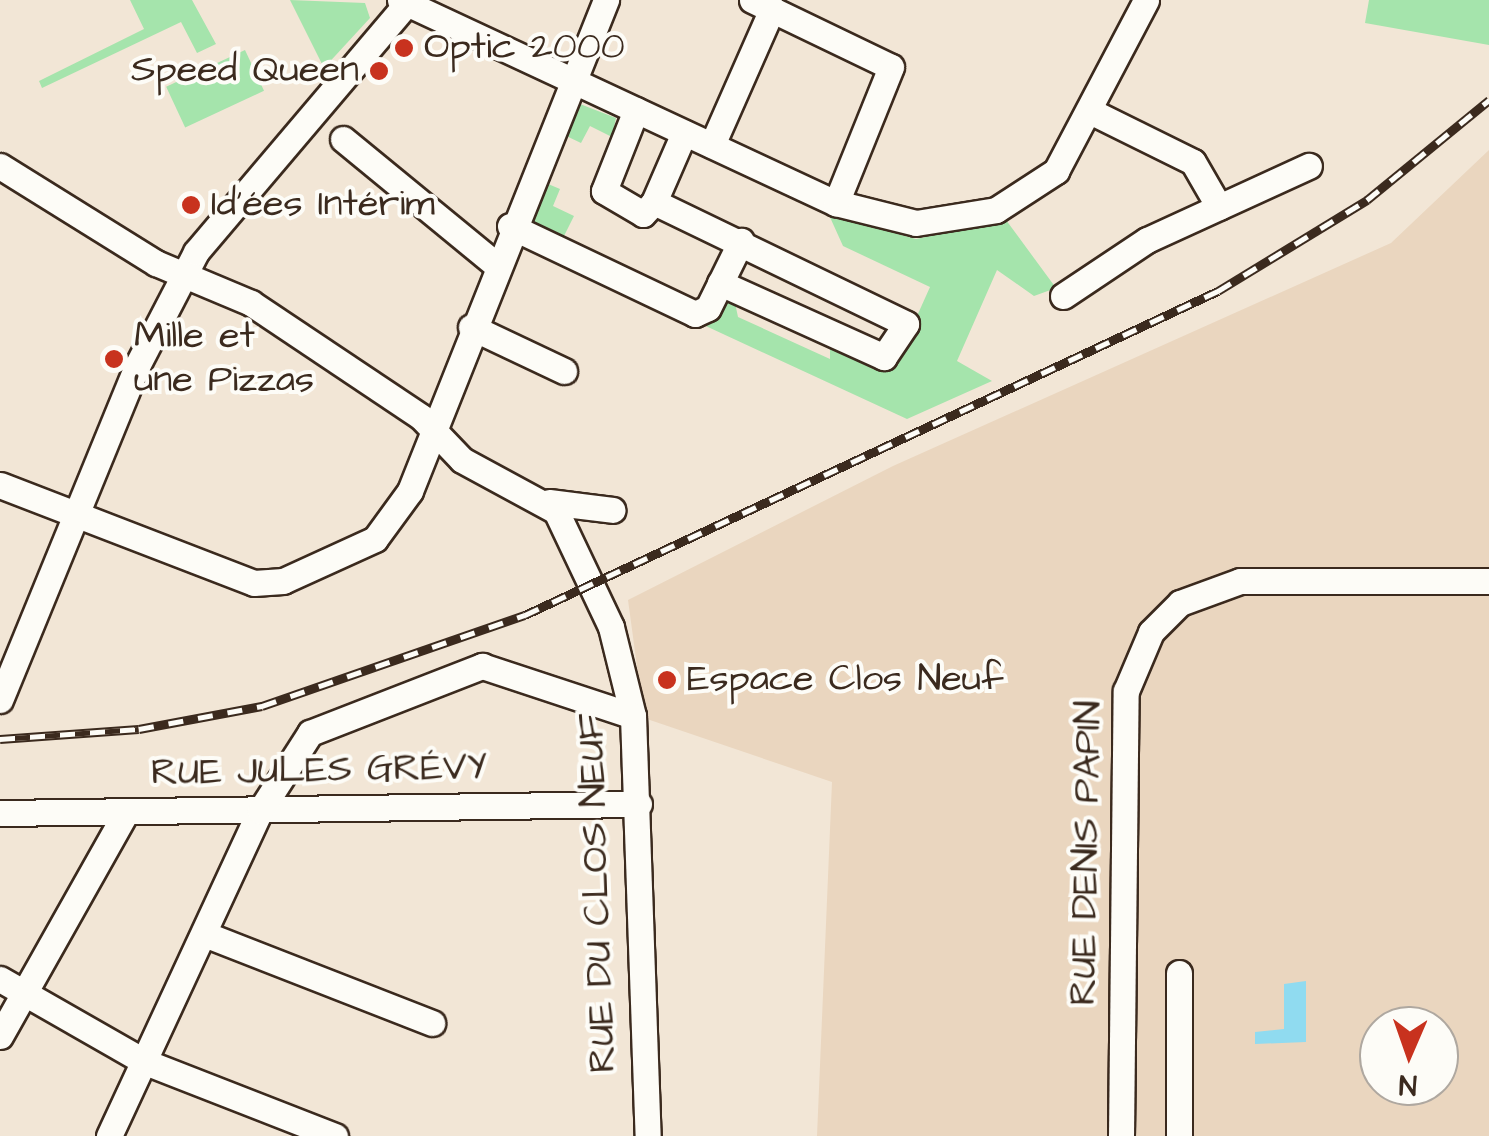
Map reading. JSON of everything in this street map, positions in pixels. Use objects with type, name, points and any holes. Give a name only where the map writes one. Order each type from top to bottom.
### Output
[{"type":"street","points":[[0,485],[244,581],[283,580],[386,530],[432,430],[510,226],[606,0]]},
{"type":"street","points":[[0,700],[184,275],[231,202],[328,125],[406,1],[836,203],[916,223],[996,210],[1056,172],[1094,113],[1146,0]]},
{"type":"street","points":[[712,145],[762,4],[885,62],[893,74],[836,203]]},
{"type":"street","points":[[636,110],[604,191],[642,214],[654,202],[684,132]]},
{"type":"street","points":[[1094,113],[1194,162],[1220,207]]},
{"type":"street","points":[[328,125],[495,264]]},
{"type":"street","points":[[0,166],[184,275],[251,303],[432,430],[462,460],[549,502],[614,510]]},
{"type":"street","points":[[1063,296],[1122,253],[1309,166]]},
{"type":"street","points":[[654,202],[902,315],[891,354],[720,283]]},
{"type":"street","points":[[510,226],[695,314],[720,283],[741,240]]},
{"type":"street","points":[[471,326],[564,371]]},
{"type":"street","name":"RUE DU CLOS NEUF","points":[[549,502],[596,592],[634,716],[648,1136]]},
{"type":"street","name":"RUE DENIS PAPIN","points":[[1121,1136],[1126,692],[1151,632],[1180,603],[1240,581],[1489,580]]},
{"type":"street","points":[[109,1136],[260,811],[310,732],[482,666],[634,716]]},
{"type":"street","name":"RUE JULES GRÉVY","points":[[0,812],[639,804]]},
{"type":"street","points":[[0,1036],[127,810]]},
{"type":"street","points":[[204,934],[432,1023]]},
{"type":"street","points":[[1179,1136],[1180,973]]},
{"type":"street","points":[[0,979],[145,1062],[335,1136]]},
{"type":"shaded area","points":[[1489,150],[1489,1136],[817,1136],[832,782],[644,718],[628,600],[893,466],[1391,243]]},
{"type":"green space","points":[[130,0],[192,0],[216,44],[197,53],[181,22],[42,88],[39,81],[144,29]]},
{"type":"green space","points":[[290,0],[365,3],[370,18],[324,68]]},
{"type":"green space","points":[[1369,0],[1489,0],[1489,45],[1365,23]]},
{"type":"green space","points":[[245,50],[264,91],[185,128],[166,87]]},
{"type":"green space","points":[[580,104],[616,118],[612,137],[590,126],[581,143],[560,133]]},
{"type":"green space","points":[[541,181],[560,189],[553,206],[574,216],[561,242],[529,221]]},
{"type":"green space","points":[[829,215],[916,239],[1006,220],[1056,288],[1034,296],[997,270],[957,361],[992,381],[907,419],[695,321],[734,298],[738,317],[830,359],[830,346],[880,369],[895,365],[930,287],[843,246]]},
{"type":"water","points":[[1306,981],[1306,1042],[1255,1044],[1255,1032],[1284,1029],[1284,984]]},
{"type":"railway","points":[[0,739],[139,729],[262,706],[525,615],[1218,291],[1367,200],[1489,100]]},
{"type":"place","name":"Optic 2000","points":[[404,48]]},
{"type":"place","name":"Speed Queen","points":[[379,71]]},
{"type":"place","name":"Id'ées Intérim","points":[[191,205]]},
{"type":"place","name":"Mille et une Pizzas","points":[[114,359]]},
{"type":"place","name":"Espace Clos Neuf","points":[[667,680]]}]
